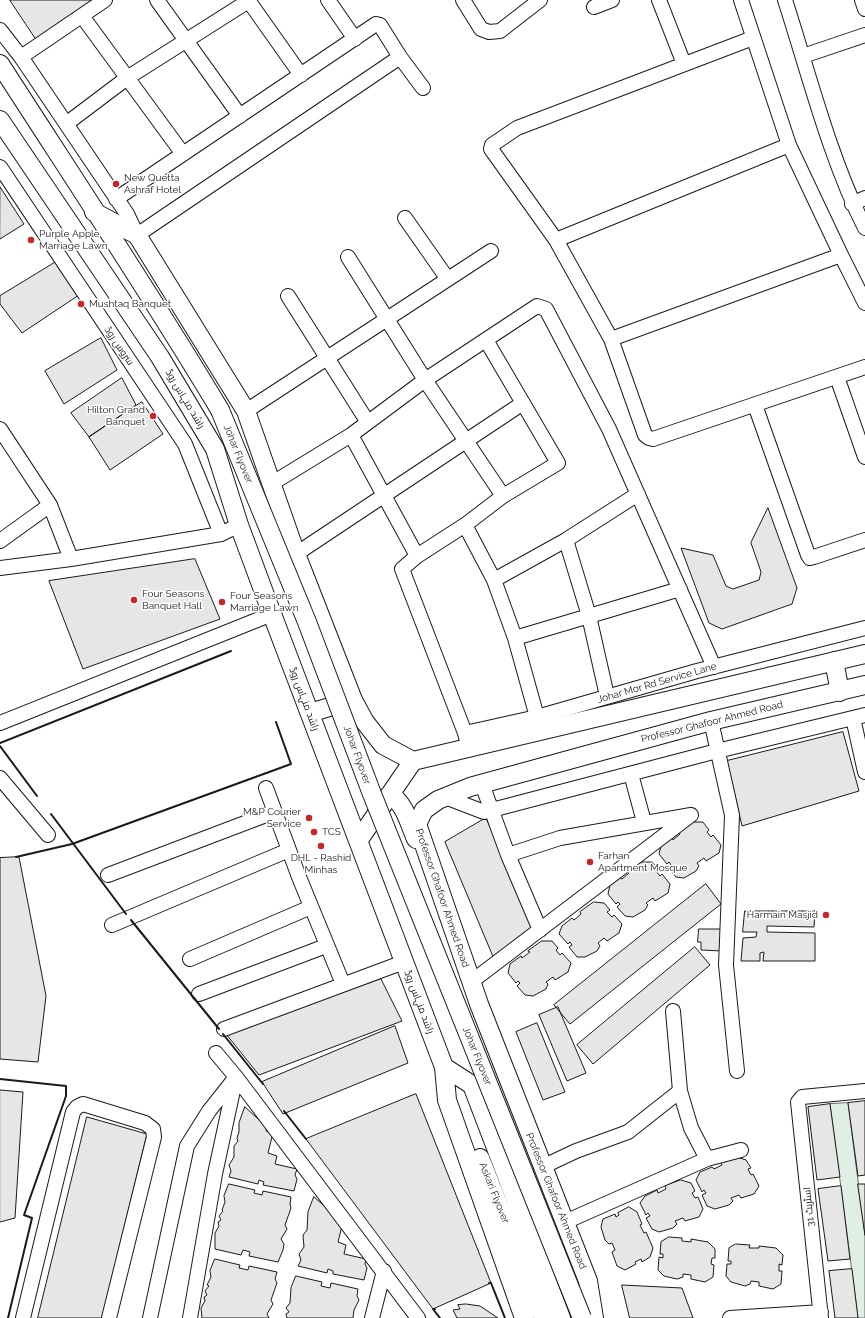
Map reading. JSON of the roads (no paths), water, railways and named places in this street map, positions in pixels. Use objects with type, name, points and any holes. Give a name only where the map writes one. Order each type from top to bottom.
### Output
[{"type":"main road","points":[[0,64],[94,212],[137,234],[246,411],[296,554],[353,700],[365,722],[383,745],[413,761]]},
{"type":"main road","name":"راشد منہاس روڈ","points":[[0,120],[160,356],[215,449],[239,525],[444,1068],[447,1100],[524,1318]]},
{"type":"main road","name":"Johar Flyover","points":[[94,212],[166,319],[220,410],[308,622],[372,794],[582,1318]]},
{"type":"main road","points":[[358,841],[413,761],[467,741],[600,718],[865,654]]},
{"type":"main road","points":[[834,661],[840,692]]},
{"type":"main road","name":"Professor Ghafoor Ahmed Road","points":[[594,1318],[588,1281],[542,1167],[471,982],[417,824],[424,810],[445,797],[482,784],[711,721],[865,685]]},
{"type":"main road","points":[[310,713],[353,700]]},
{"type":"main road","points":[[390,794],[399,799],[402,805],[443,902]]},
{"type":"main road","points":[[444,1068],[472,1085],[561,1318]]},
{"type":"main road","name":"Askari Flyover","points":[[444,1068],[543,1318]]},
{"type":"street","points":[[21,57],[105,0]]},
{"type":"street","points":[[157,0],[188,40],[240,116]]},
{"type":"street","points":[[66,124],[127,78],[249,0],[301,75]]},
{"type":"street","points":[[328,0],[355,39]]},
{"type":"street","points":[[462,0],[481,29],[490,32],[500,31],[540,0]]},
{"type":"street","points":[[594,7],[612,0]]},
{"type":"street","points":[[658,0],[684,64]]},
{"type":"street","points":[[741,0],[789,145],[865,303]]},
{"type":"street","points":[[785,0],[818,106],[859,201],[865,228]]},
{"type":"street","points":[[862,0],[865,9]]},
{"type":"street","points":[[82,16],[183,154]]},
{"type":"street","points":[[116,199],[376,24],[380,25],[400,57],[423,88]]},
{"type":"street","points":[[0,30],[21,57],[66,124],[116,199],[137,234],[400,57]]},
{"type":"street","points":[[803,56],[865,35]]},
{"type":"street","points":[[753,38],[518,128],[492,145],[492,152],[556,240],[611,339],[645,435],[649,438],[653,439],[865,367]]},
{"type":"street","points":[[556,240],[789,145]]},
{"type":"street","name":"سروس روڈ","points":[[0,167],[185,444],[221,534]]},
{"type":"street","points":[[405,218],[447,278]]},
{"type":"street","points":[[246,411],[490,250]]},
{"type":"street","points":[[611,339],[841,255]]},
{"type":"street","points":[[348,257],[425,380],[503,496]]},
{"type":"street","points":[[288,296],[367,421]]},
{"type":"street","points":[[271,484],[351,435],[367,421],[425,380],[537,306],[546,309],[609,429],[714,667]]},
{"type":"street","points":[[467,741],[402,572],[404,566],[465,525],[503,496],[558,463],[486,340]]},
{"type":"street","points":[[837,377],[865,457]]},
{"type":"street","points":[[296,554],[523,403]]},
{"type":"street","points":[[755,405],[810,558],[865,540]]},
{"type":"street","points":[[0,429],[50,505],[71,559]]},
{"type":"street","points":[[351,435],[418,556]]},
{"type":"street","points":[[494,580],[566,540],[638,494]]},
{"type":"street","points":[[0,541],[50,505]]},
{"type":"street","points":[[0,568],[71,559],[221,534],[239,525]]},
{"type":"street","points":[[465,525],[494,580],[515,638],[537,717]]},
{"type":"street","points":[[566,540],[589,616],[602,698],[600,718]]},
{"type":"street","points":[[515,638],[680,589]]},
{"type":"street","points":[[0,723],[272,614]]},
{"type":"street","name":"Johar Mor Rd Service Lane","points":[[467,741],[537,717],[602,698],[865,628]]},
{"type":"street","points":[[445,797],[484,812],[717,751],[859,716],[865,772]]},
{"type":"street","points":[[711,721],[732,815],[726,965],[737,1071]]},
{"type":"street","points":[[631,774],[644,822]]},
{"type":"street","points":[[0,778],[48,835]]},
{"type":"street","points":[[482,784],[508,855],[540,930]]},
{"type":"street","points":[[266,788],[326,946],[343,984]]},
{"type":"street","points":[[108,875],[274,812]]},
{"type":"street","points":[[471,982],[691,815],[644,822],[560,838],[508,855]]},
{"type":"street","points":[[112,925],[289,850]]},
{"type":"street","points":[[190,959],[311,907]]},
{"type":"street","points":[[199,994],[326,946]]},
{"type":"street","points":[[224,1029],[404,962]]},
{"type":"street","points":[[673,1011],[680,1091],[691,1128],[707,1159]]},
{"type":"street","points":[[216,1053],[384,1271],[418,1318]]},
{"type":"street","points":[[150,1318],[187,1146],[209,1111],[236,1077]]},
{"type":"street","points":[[190,1318],[215,1174],[236,1077]]},
{"type":"street","points":[[542,1167],[576,1150],[628,1132],[680,1091]]},
{"type":"street","name":"اسٹریٹ 31","points":[[730,1318],[821,1315],[798,1102],[802,1097],[865,1091]]},
{"type":"street","points":[[23,1318],[73,1112],[77,1107],[83,1104],[145,1123],[153,1129],[154,1138],[109,1318]]},
{"type":"street","points":[[565,1222],[707,1159],[741,1150]]},
{"type":"street","points":[[372,1318],[384,1271]]},
{"type":"place","name":"New Quetta Ashraf Hotel","points":[[116,184]]},
{"type":"place","name":"Purple Apple Marriage Lawn","points":[[31,240]]},
{"type":"place","name":"Mushtaq Banquet","points":[[81,304]]},
{"type":"place","name":"Hilton Grand Banquet","points":[[153,416]]},
{"type":"place","name":"Four Seasons Banquet Hall","points":[[134,600]]},
{"type":"place","name":"Four Seasons Marriage Lawn","points":[[222,602]]},
{"type":"place","name":"M&P Courier Service","points":[[309,818]]},
{"type":"place","name":"TCS","points":[[314,832]]},
{"type":"place","name":"DHL - Rashid Minhas","points":[[321,846]]},
{"type":"place","name":"Farhan Apartment Mosque","points":[[590,862]]},
{"type":"place","name":"Harmain Masjid","points":[[826,915]]}]
